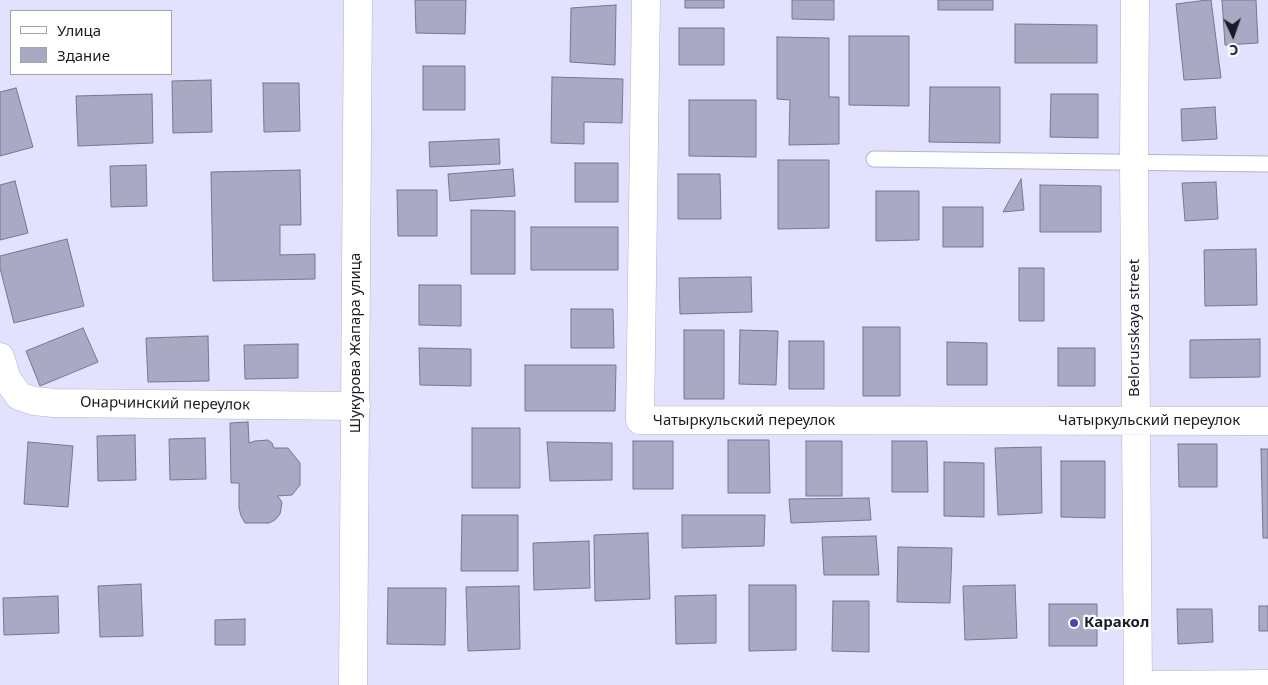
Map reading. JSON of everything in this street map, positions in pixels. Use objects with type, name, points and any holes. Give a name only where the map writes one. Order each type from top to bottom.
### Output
[{"type":"street","name":"Шукурова Жапара улица","points":[[353,685],[358,0]]},
{"type":"street","name":"Чатыркульский переулок","points":[[646,0],[640,420],[1268,421]]},
{"type":"street","name":"Belorusskaya street","points":[[1135,0],[1134,162],[1138,685]]},
{"type":"street","name":"Онарчинский переулок","points":[[0,357],[8,379],[19,396],[34,401],[53,403],[356,406]]},
{"type":"street","points":[[1144,685],[1268,684]]},
{"type":"lane","points":[[874,159],[1268,164]]},
{"type":"building","points":[[415,0],[466,0],[465,34],[416,33]]},
{"type":"building","points":[[685,0],[724,0],[724,8],[685,8]]},
{"type":"building","points":[[792,0],[834,0],[834,20],[792,19]]},
{"type":"building","points":[[938,0],[993,0],[993,10],[938,10]]},
{"type":"building","points":[[1211,0],[1221,78],[1184,80],[1176,4]]},
{"type":"building","points":[[1222,0],[1256,0],[1258,43],[1225,45]]},
{"type":"building","points":[[616,5],[615,65],[570,62],[571,8]]},
{"type":"building","points":[[1015,24],[1097,25],[1097,63],[1015,63]]},
{"type":"building","points":[[679,28],[724,28],[724,65],[679,65]]},
{"type":"building","points":[[849,36],[909,36],[909,106],[849,105]]},
{"type":"building","points":[[777,37],[829,38],[829,97],[839,97],[839,144],[789,145],[790,100],[777,99]]},
{"type":"building","points":[[423,66],[465,66],[465,110],[423,110]]},
{"type":"building","points":[[552,77],[623,79],[622,123],[584,122],[584,144],[551,143]]},
{"type":"building","points":[[211,80],[212,132],[173,133],[172,81]]},
{"type":"building","points":[[263,83],[299,83],[300,131],[264,132]]},
{"type":"building","points":[[930,87],[1000,87],[1000,143],[929,142]]},
{"type":"building","points":[[16,88],[33,147],[0,156],[0,92]]},
{"type":"building","points":[[152,94],[153,143],[78,146],[76,96]]},
{"type":"building","points":[[1051,94],[1098,94],[1098,138],[1050,137]]},
{"type":"building","points":[[689,100],[756,100],[756,157],[689,156]]},
{"type":"building","points":[[1215,107],[1217,139],[1182,141],[1181,109]]},
{"type":"building","points":[[499,139],[500,164],[430,167],[429,142]]},
{"type":"building","points":[[778,160],[829,160],[829,228],[778,229]]},
{"type":"building","points":[[575,163],[618,163],[618,202],[575,202]]},
{"type":"building","points":[[146,165],[147,206],[111,207],[110,166]]},
{"type":"building","points":[[513,169],[515,196],[450,201],[448,174]]},
{"type":"building","points":[[300,170],[301,225],[280,225],[280,255],[315,254],[315,279],[213,281],[211,172]]},
{"type":"building","points":[[678,174],[720,174],[721,219],[678,219]]},
{"type":"building","points":[[1021,179],[1024,210],[1003,212]]},
{"type":"building","points":[[15,181],[28,233],[0,240],[0,185]]},
{"type":"building","points":[[1216,182],[1218,219],[1185,221],[1182,183]]},
{"type":"building","points":[[1040,185],[1101,186],[1101,232],[1040,232]]},
{"type":"building","points":[[397,190],[437,190],[437,236],[398,236]]},
{"type":"building","points":[[876,191],[919,191],[919,240],[876,241]]},
{"type":"building","points":[[943,207],[983,207],[983,247],[943,247]]},
{"type":"building","points":[[471,210],[515,211],[515,274],[471,274]]},
{"type":"building","points":[[531,227],[618,227],[618,270],[531,270]]},
{"type":"building","points":[[67,239],[84,306],[14,323],[0,268],[0,256]]},
{"type":"building","points":[[1256,249],[1257,305],[1205,306],[1204,250]]},
{"type":"building","points":[[1019,268],[1044,268],[1044,321],[1019,321]]},
{"type":"building","points":[[751,277],[752,312],[680,314],[679,278]]},
{"type":"building","points":[[419,285],[461,285],[461,326],[419,325]]},
{"type":"building","points":[[571,309],[613,309],[614,348],[571,348]]},
{"type":"building","points":[[863,327],[900,327],[900,396],[863,396]]},
{"type":"building","points":[[83,328],[98,362],[40,386],[26,351]]},
{"type":"building","points":[[684,330],[724,330],[724,399],[684,399]]},
{"type":"building","points":[[740,330],[778,331],[776,385],[739,384]]},
{"type":"building","points":[[208,336],[209,381],[148,382],[146,338]]},
{"type":"building","points":[[1260,339],[1260,377],[1190,378],[1190,340]]},
{"type":"building","points":[[789,341],[824,341],[824,389],[789,389]]},
{"type":"building","points":[[947,342],[987,343],[987,385],[947,385]]},
{"type":"building","points":[[298,344],[298,378],[245,379],[244,345]]},
{"type":"building","points":[[419,348],[471,349],[471,386],[420,385]]},
{"type":"building","points":[[1058,348],[1095,348],[1095,386],[1058,386]]},
{"type":"building","points":[[525,365],[616,365],[615,411],[525,411]]},
{"type":"building","points":[[248,422],[249,443],[268,440],[274,448],[288,448],[300,463],[300,485],[292,495],[277,496],[282,503],[280,514],[269,523],[245,523],[239,508],[239,483],[231,483],[230,423]]},
{"type":"building","points":[[472,428],[520,428],[520,488],[472,488]]},
{"type":"building","points":[[135,435],[136,480],[98,481],[97,436]]},
{"type":"building","points":[[205,438],[206,479],[170,480],[169,439]]},
{"type":"building","points":[[728,440],[769,440],[770,493],[728,493]]},
{"type":"building","points":[[633,441],[673,441],[673,489],[633,489]]},
{"type":"building","points":[[806,441],[842,441],[842,496],[806,496]]},
{"type":"building","points":[[892,441],[927,441],[928,492],[892,492]]},
{"type":"building","points":[[28,442],[73,446],[68,507],[24,504]]},
{"type":"building","points":[[547,442],[612,443],[612,480],[550,481]]},
{"type":"building","points":[[1178,444],[1217,444],[1217,487],[1179,487]]},
{"type":"building","points":[[1041,447],[1042,513],[998,515],[995,448]]},
{"type":"building","points":[[1261,449],[1268,449],[1268,538],[1263,538]]},
{"type":"building","points":[[1061,461],[1105,461],[1105,518],[1061,517]]},
{"type":"building","points":[[944,462],[984,463],[984,517],[944,516]]},
{"type":"building","points":[[869,498],[871,520],[791,523],[789,499]]},
{"type":"building","points":[[462,515],[518,515],[518,571],[461,571]]},
{"type":"building","points":[[682,515],[765,515],[764,546],[682,548]]},
{"type":"building","points":[[648,533],[650,599],[595,601],[594,535]]},
{"type":"building","points":[[876,536],[879,575],[824,575],[822,537]]},
{"type":"building","points":[[589,541],[590,588],[534,590],[533,543]]},
{"type":"building","points":[[898,547],[952,548],[950,603],[897,602]]},
{"type":"building","points":[[141,584],[143,636],[100,637],[98,586]]},
{"type":"building","points":[[749,585],[796,585],[796,650],[749,651]]},
{"type":"building","points":[[1015,585],[1017,638],[965,640],[963,586]]},
{"type":"building","points":[[519,586],[520,649],[468,651],[466,587]]},
{"type":"building","points":[[388,588],[446,588],[445,645],[387,644]]},
{"type":"building","points":[[716,595],[716,643],[676,644],[675,596]]},
{"type":"building","points":[[58,596],[59,633],[4,635],[3,598]]},
{"type":"building","points":[[833,601],[869,601],[869,652],[832,651]]},
{"type":"building","points":[[1049,604],[1097,604],[1097,646],[1049,646]]},
{"type":"building","points":[[1259,606],[1268,606],[1268,631],[1259,631]]},
{"type":"building","points":[[1177,609],[1212,609],[1213,642],[1178,644]]},
{"type":"building","points":[[245,619],[245,645],[215,645],[215,620]]},
{"type":"place","name":"Каракол","points":[[1074,623]]}]
